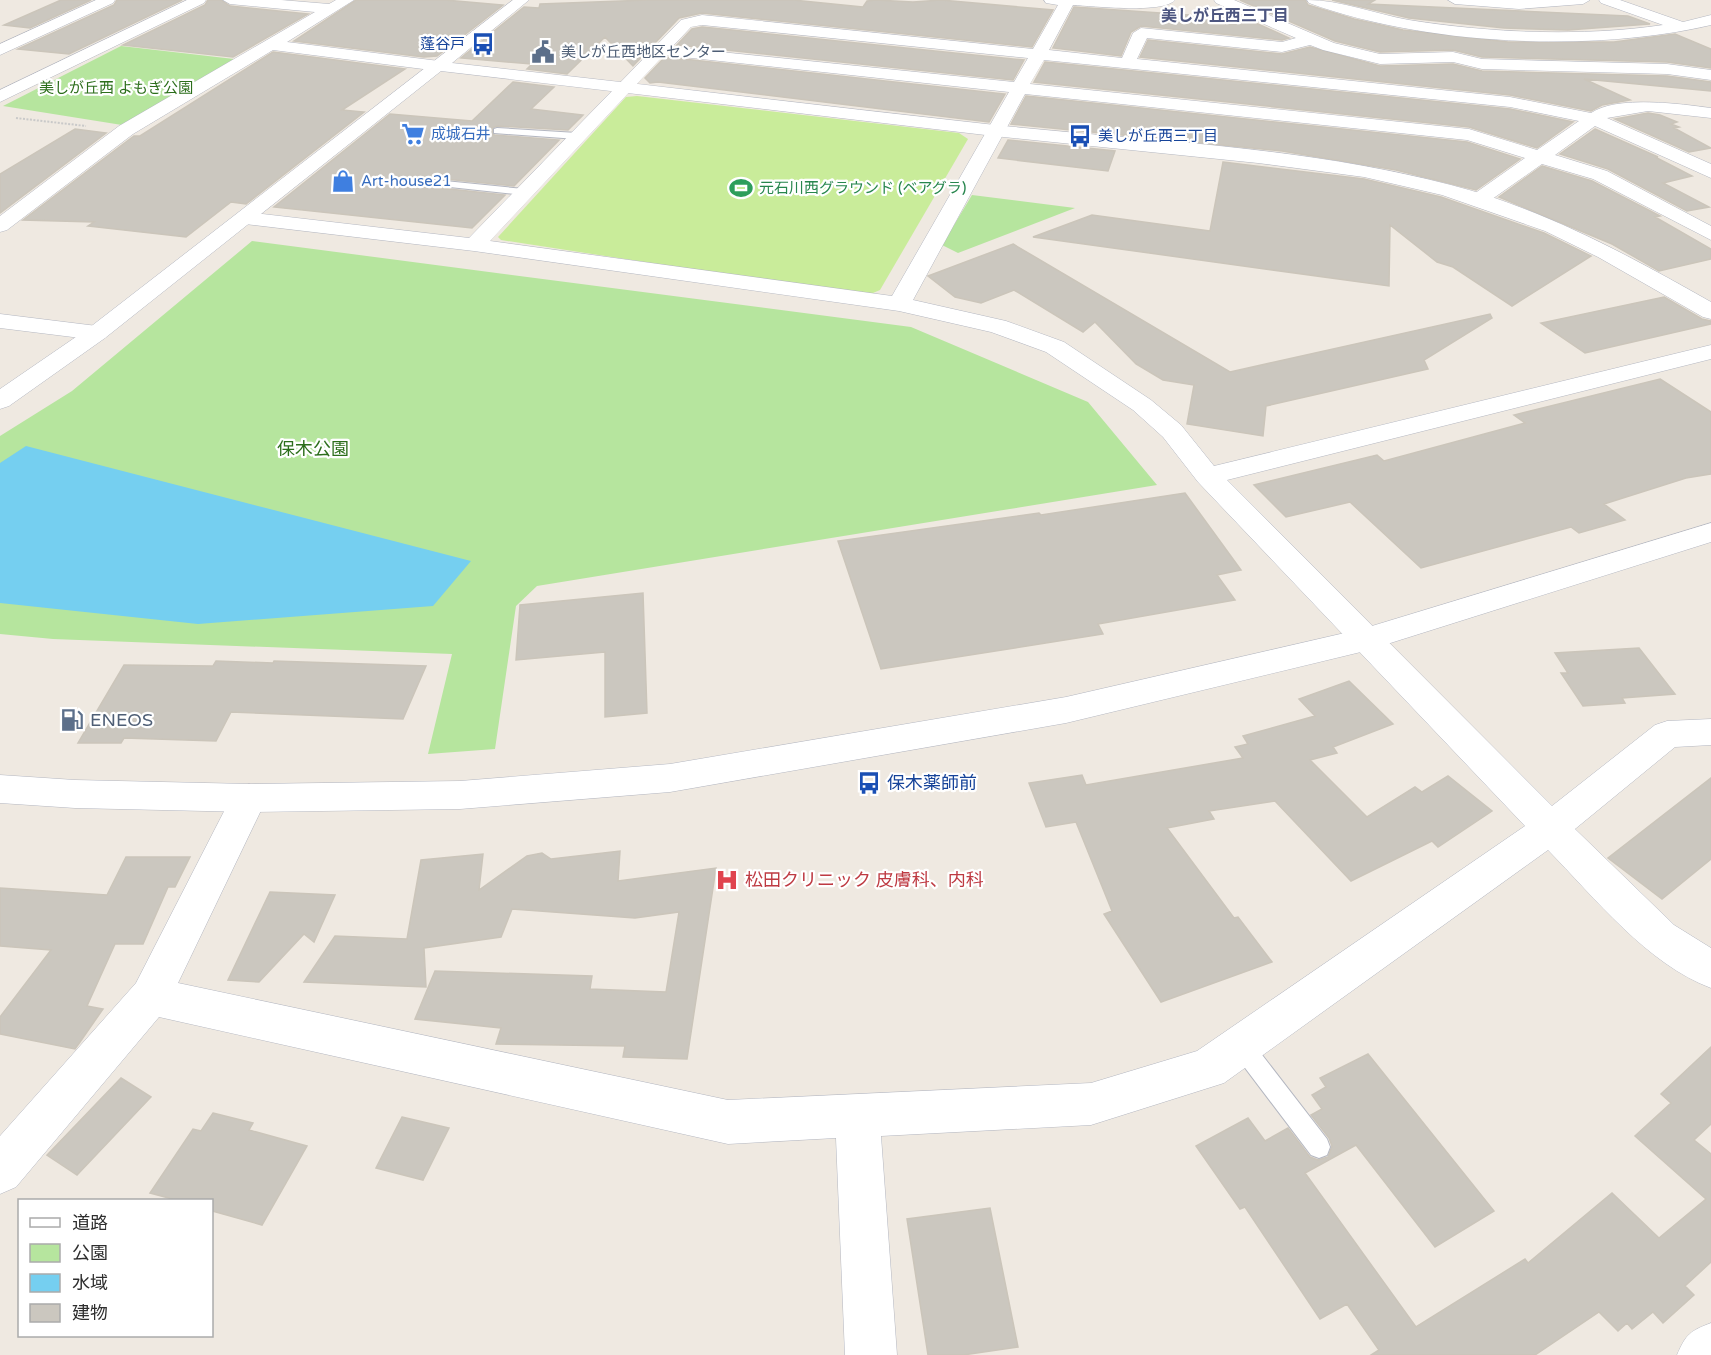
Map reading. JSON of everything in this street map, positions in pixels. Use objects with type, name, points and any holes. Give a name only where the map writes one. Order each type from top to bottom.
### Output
[{"type":"street","points":[[0,50],[108,0]]},
{"type":"street","points":[[0,97],[199,0]]},
{"type":"street","points":[[230,0],[331,9]]},
{"type":"street","points":[[0,226],[126,130],[347,0]]},
{"type":"street","points":[[0,401],[97,333],[522,0]]},
{"type":"street","points":[[899,304],[1037,55],[1043,34],[1060,1],[1140,4],[1168,0]]},
{"type":"street","points":[[1221,0],[1329,47],[1380,59],[1453,57],[1482,64],[1667,69],[1711,75]]},
{"type":"street","points":[[1314,0],[1367,17],[1493,33],[1614,36],[1652,33],[1711,20]]},
{"type":"street","points":[[1455,0],[1485,4],[1532,5],[1583,0]]},
{"type":"street","points":[[1606,0],[1711,37]]},
{"type":"street","points":[[474,245],[686,23],[702,20],[894,33],[1037,55],[1553,108],[1595,120],[1643,138],[1711,172]]},
{"type":"street","points":[[1127,64],[1141,33],[1282,47],[1311,39]]},
{"type":"street","points":[[1453,57],[1476,46],[1493,33]]},
{"type":"street","points":[[270,45],[1364,171],[1448,190],[1552,227],[1606,252],[1711,312]]},
{"type":"street","points":[[659,50],[1469,135],[1600,175],[1711,234]]},
{"type":"street","points":[[0,55],[51,73]]},
{"type":"street","points":[[1380,59],[1385,89]]},
{"type":"street","points":[[1478,200],[1602,113],[1648,106],[1711,113]]},
{"type":"street","points":[[244,218],[474,245],[899,304],[998,326],[1055,347],[1142,405],[1172,431],[1208,476],[1550,828],[1660,937],[1711,970]]},
{"type":"street","points":[[0,321],[97,333]]},
{"type":"street","points":[[1208,476],[1711,352]]},
{"type":"street","points":[[0,789],[75,794],[249,798],[460,795],[670,778],[1066,710],[1365,640],[1711,532]]},
{"type":"street","points":[[151,996],[728,1122],[1091,1104],[1209,1068],[1550,828],[1667,734],[1711,732]]},
{"type":"street","points":[[0,1171],[151,996],[249,798]]},
{"type":"street","points":[[857,1116],[871,1355]]},
{"type":"street","points":[[1703,1355],[1711,1348]]},
{"type":"lane","points":[[497,130],[577,136]]},
{"type":"lane","points":[[446,184],[454,176]]},
{"type":"lane","points":[[425,182],[524,192]]},
{"type":"lane","points":[[1241,1046],[1319,1147]]},
{"type":"path","points":[[11,117],[126,130]]},
{"type":"green space","name":"美しが丘西 よもぎ公園","points":[[121,46],[234,59],[122,125],[3,106]]},
{"type":"green space","name":"元石川西グラウンド (ベアグラ)","points":[[637,96],[959,133],[968,139],[880,290],[866,296],[501,240],[498,237],[626,97]]},
{"type":"green space","points":[[972,195],[1075,208],[958,253],[942,245]]},
{"type":"green space","name":"保木公園","points":[[252,241],[911,327],[1088,402],[1157,485],[537,586],[516,606],[495,749],[428,754],[452,654],[53,639],[0,634],[0,436],[72,391]]},
{"type":"water","points":[[26,446],[471,561],[433,606],[198,624],[0,603],[0,463]]},
{"type":"building","points":[[61,0],[91,0],[30,28],[4,25]]},
{"type":"building","points":[[117,0],[182,0],[69,54],[18,49],[114,5]]},
{"type":"building","points":[[208,0],[221,0],[230,6],[308,14],[233,57],[123,45],[205,5]]},
{"type":"building","points":[[356,0],[445,0],[503,5],[437,56],[424,57],[294,41]]},
{"type":"building","points":[[648,0],[793,0],[863,7],[867,1],[876,0],[913,2],[941,0],[1053,10],[1032,47],[702,13],[679,18],[633,66],[605,37],[567,74],[527,69],[532,64],[461,58],[524,7],[539,8],[540,4]]},
{"type":"building","points":[[1240,0],[1305,0],[1308,5],[1354,19],[1403,30],[1508,42],[1614,42],[1675,34],[1711,49],[1711,68],[1667,62],[1482,57],[1453,50],[1380,52],[1335,41]]},
{"type":"building","points":[[1332,0],[1375,0],[1368,4],[1628,16],[1650,24],[1568,30],[1504,28],[1409,18]]},
{"type":"building","points":[[1074,7],[1247,19],[1289,38],[1282,40],[1141,26],[1131,32],[1121,56],[1053,48]]},
{"type":"building","points":[[702,27],[1024,60],[1013,80],[677,45],[692,29]]},
{"type":"building","points":[[1148,40],[1282,54],[1310,47],[1380,66],[1453,64],[1482,71],[1667,76],[1711,82],[1711,91],[1584,79],[1630,100],[1602,105],[1591,111],[1510,95],[1140,57]]},
{"type":"building","points":[[273,52],[405,69],[342,110],[364,112],[246,204],[231,202],[186,237],[88,226],[94,222],[23,220],[134,136],[140,136]]},
{"type":"building","points":[[665,57],[1005,94],[989,122],[658,82],[650,83],[645,78]]},
{"type":"building","points":[[1045,62],[1510,109],[1573,122],[1537,148],[1469,127],[1034,82]]},
{"type":"building","points":[[513,82],[554,87],[531,109],[583,115],[568,130],[497,126],[492,128],[494,135],[559,140],[514,186],[425,177],[420,179],[422,186],[505,195],[472,228],[274,207],[390,114],[472,121]]},
{"type":"building","points":[[1026,96],[1467,142],[1520,159],[1476,190],[1396,170],[1282,151],[1011,124]]},
{"type":"building","points":[[1648,113],[1677,122],[1671,124],[1679,127],[1674,128],[1711,148],[1689,152],[1615,119]]},
{"type":"building","points":[[75,129],[106,133],[0,213],[0,174]]},
{"type":"building","points":[[1595,129],[1658,157],[1655,157],[1692,176],[1663,183],[1709,207],[1687,211],[1608,169],[1560,154]]},
{"type":"building","points":[[1008,140],[1115,151],[1108,171],[998,158]]},
{"type":"building","points":[[1223,162],[1364,179],[1441,197],[1544,233],[1591,256],[1512,306],[1453,267],[1437,262],[1390,225],[1389,286],[1033,237],[1092,215],[1210,231]]},
{"type":"building","points":[[1542,166],[1592,181],[1660,216],[1655,217],[1711,249],[1711,259],[1659,271],[1612,244],[1499,197]]},
{"type":"building","points":[[1013,244],[1230,372],[1490,314],[1492,318],[1424,360],[1428,369],[1266,406],[1263,436],[1187,424],[1194,385],[1163,380],[1136,364],[1095,322],[1083,332],[1014,290],[981,303],[955,297],[928,276]]},
{"type":"building","points":[[1664,297],[1702,319],[1711,321],[1711,324],[1585,353],[1541,323]]},
{"type":"building","points":[[1660,379],[1711,412],[1711,474],[1686,478],[1604,504],[1625,520],[1579,533],[1571,527],[1421,568],[1350,502],[1286,517],[1254,485],[1377,455],[1384,461],[1525,423],[1514,415]]},
{"type":"building","points":[[1185,493],[1241,570],[1217,575],[1235,600],[1098,624],[1103,634],[881,669],[838,541],[1039,513],[1041,515]]},
{"type":"building","points":[[643,593],[647,713],[605,717],[605,652],[516,660],[520,605]]},
{"type":"building","points":[[1639,648],[1675,694],[1622,698],[1625,703],[1583,706],[1561,673],[1568,673],[1555,653]]},
{"type":"building","points":[[216,661],[426,666],[403,719],[231,712],[216,741],[124,738],[121,743],[78,743],[124,665],[213,666]]},
{"type":"building","points":[[1349,681],[1393,724],[1333,747],[1337,753],[1310,760],[1367,817],[1415,787],[1422,792],[1448,776],[1492,811],[1438,847],[1432,841],[1351,881],[1275,801],[1209,811],[1214,819],[1167,828],[1234,918],[1238,917],[1272,962],[1161,1002],[1104,914],[1112,911],[1076,822],[1046,827],[1029,783],[1082,775],[1086,785],[1243,758],[1235,747],[1248,744],[1243,736],[1315,716],[1299,699]]},
{"type":"building","points":[[1711,778],[1711,859],[1662,899],[1608,858]]},
{"type":"building","points":[[620,851],[618,881],[716,868],[687,1059],[623,1057],[625,1046],[496,1044],[501,1028],[415,1019],[435,971],[592,976],[590,989],[666,992],[679,912],[635,918],[512,909],[501,937],[424,948],[426,987],[304,982],[335,936],[407,939],[421,860],[483,854],[479,890],[527,856],[542,853],[551,859]]},
{"type":"building","points":[[126,857],[190,857],[175,887],[168,887],[143,944],[115,944],[87,1006],[103,1009],[80,1042],[75,1049],[0,1034],[0,1017],[51,950],[0,946],[0,888],[107,895]]},
{"type":"building","points":[[270,892],[335,895],[314,942],[304,934],[259,982],[228,980]]},
{"type":"building","points":[[1711,1047],[1711,1124],[1694,1140],[1711,1154],[1711,1262],[1685,1286],[1694,1295],[1663,1323],[1653,1312],[1632,1329],[1627,1323],[1618,1331],[1599,1312],[1535,1355],[1371,1355],[1379,1350],[1347,1304],[1320,1319],[1245,1207],[1240,1209],[1196,1146],[1248,1118],[1265,1141],[1288,1128],[1310,1157],[1318,1160],[1328,1157],[1332,1146],[1329,1138],[1311,1115],[1322,1109],[1312,1095],[1326,1087],[1320,1078],[1368,1054],[1494,1211],[1435,1247],[1356,1145],[1305,1173],[1416,1327],[1525,1259],[1528,1263],[1612,1193],[1659,1238],[1706,1199],[1635,1136],[1671,1103],[1661,1094]]},
{"type":"building","points":[[121,1078],[151,1097],[77,1175],[47,1155]]},
{"type":"building","points":[[213,1113],[253,1123],[249,1130],[307,1146],[262,1225],[213,1211],[213,1199],[172,1199],[150,1193],[193,1129],[201,1131]]},
{"type":"building","points":[[402,1117],[449,1128],[423,1180],[376,1168]]},
{"type":"building","points":[[990,1208],[1018,1347],[963,1355],[928,1355],[907,1219]]},
{"type":"place","name":"蓬谷戸","points":[[483,44]]},
{"type":"place","name":"美しが丘西地区センター","points":[[543,52]]},
{"type":"place","name":"成城石井","points":[[413,134]]},
{"type":"place","name":"美しが丘西三丁目","points":[[1080,136]]},
{"type":"place","name":"Art-house21","points":[[343,181]]},
{"type":"place","name":"元石川西グラウンド (ベアグラ)","points":[[741,188]]},
{"type":"place","name":"ENEOS","points":[[72,720]]},
{"type":"place","name":"保木薬師前","points":[[869,783]]},
{"type":"place","name":"松田クリニック 皮膚科、内科","points":[[727,880]]},
{"type":"district","name":"美しが丘西三丁目","points":[[1225,15]]}]
